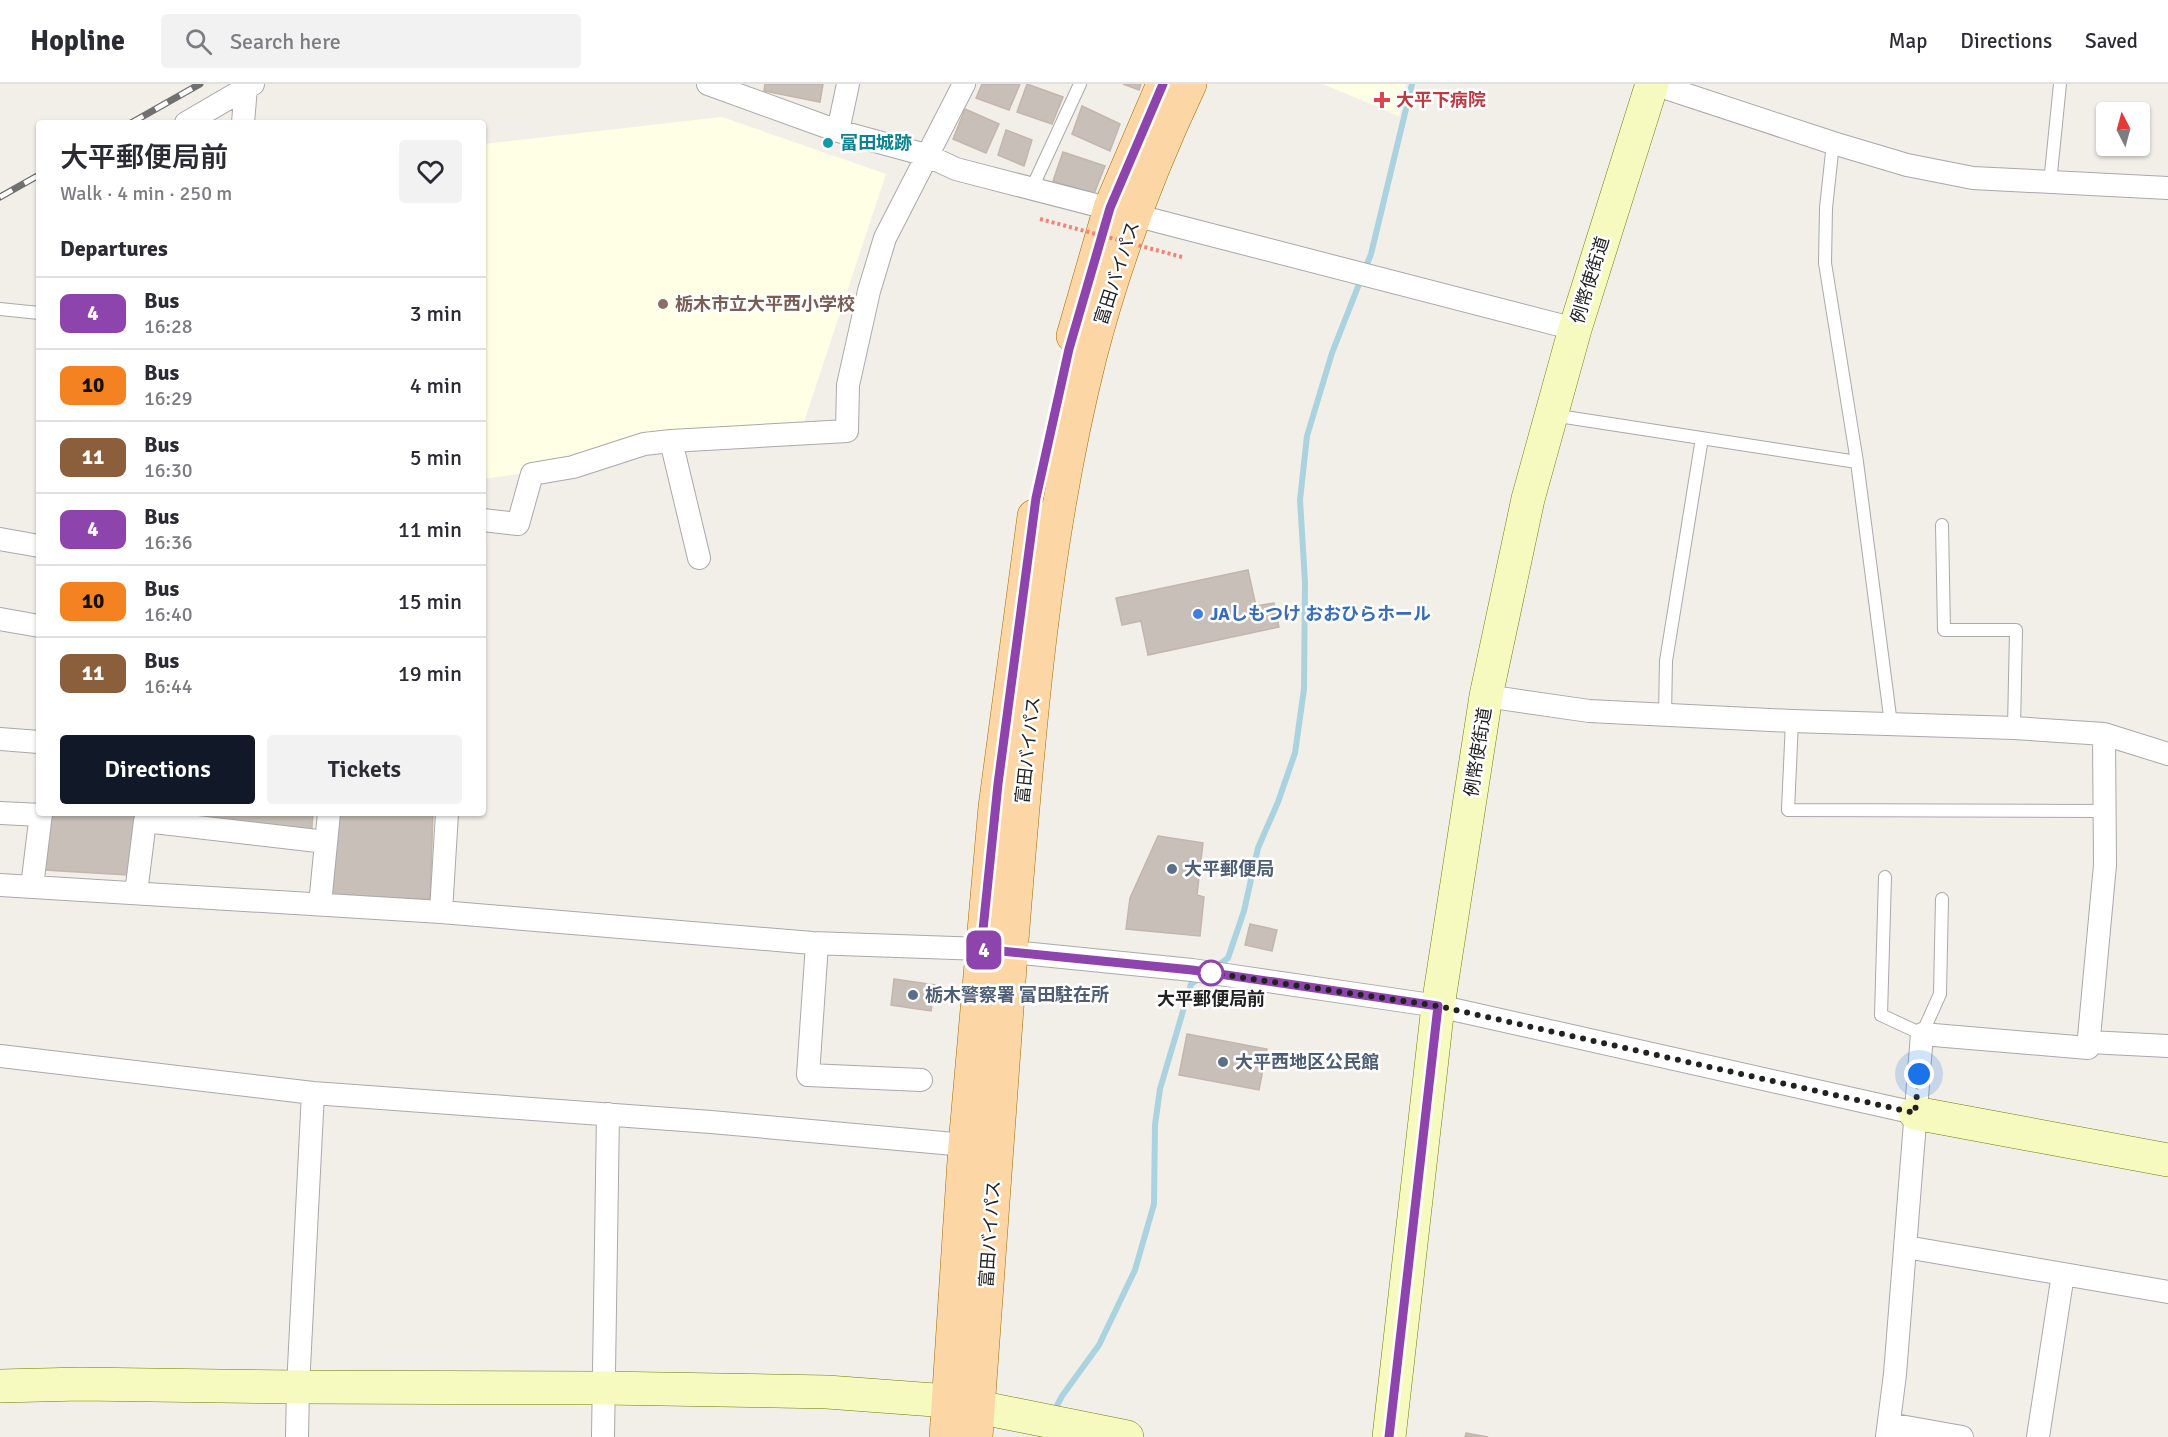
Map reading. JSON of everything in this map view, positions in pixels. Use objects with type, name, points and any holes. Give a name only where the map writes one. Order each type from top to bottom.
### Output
[{"type":"main road","name":"富田バイパス","points":[[946,1437],[968,1415],[999,1087],[996,796],[1036,498],[1069,349],[1123,211],[1162,84]]},
{"type":"main road","name":"富田バイパス","points":[[1123,211],[1190,84]]},
{"type":"main road","name":"富田バイパス","points":[[968,1415],[965,1144],[996,951]]},
{"type":"street","points":[[708,84],[838,131],[896,149],[926,155],[956,169],[1575,329]]},
{"type":"street","points":[[838,131],[848,84]]},
{"type":"street","points":[[486,520],[518,524],[532,474],[573,467],[644,444],[847,431],[848,385],[869,291],[885,238],[964,84]]},
{"type":"street","points":[[1653,84],[1907,165],[1973,178],[2168,188]]},
{"type":"street","name":"例幣使街道","points":[[1389,1437],[1438,1006],[1486,696],[1528,499],[1575,329],[1653,84]]},
{"type":"street","points":[[191,120],[250,86]]},
{"type":"street","points":[[244,120],[250,86]]},
{"type":"street","points":[[671,441],[699,558]]},
{"type":"street","points":[[0,539],[36,545]]},
{"type":"street","points":[[0,619],[36,625]]},
{"type":"street","points":[[1486,696],[1589,711],[1665,716],[2014,728],[2104,734],[2168,754]]},
{"type":"street","points":[[1962,1437],[1888,1431],[1923,1034],[2088,1048],[2105,865],[2104,734]]},
{"type":"street","points":[[0,739],[36,742]]},
{"type":"street","points":[[0,813],[36,814]]},
{"type":"street","points":[[32,887],[41,816]]},
{"type":"street","points":[[320,904],[329,816]]},
{"type":"street","points":[[441,912],[447,816]]},
{"type":"street","points":[[136,893],[145,821],[326,842]]},
{"type":"street","points":[[0,885],[441,912],[817,944],[996,951],[1192,970],[1438,1006],[1915,1113],[2168,1161]]},
{"type":"street","points":[[817,944],[808,1075],[921,1080]]},
{"type":"street","points":[[2089,1042],[2168,1046]]},
{"type":"street","points":[[0,1056],[67,1066],[313,1093],[608,1114],[965,1144]]},
{"type":"street","points":[[297,1437],[313,1093]]},
{"type":"street","points":[[603,1437],[608,1114]]},
{"type":"street","points":[[1906,1247],[2168,1292]]},
{"type":"street","points":[[2038,1437],[2063,1274]]},
{"type":"street","points":[[0,1386],[81,1384],[827,1392],[968,1415],[1127,1437]]},
{"type":"lane","points":[[1032,188],[1080,84]]},
{"type":"lane","points":[[2050,183],[2060,84]]},
{"type":"lane","points":[[1833,143],[1826,208],[1825,263],[1857,462],[1891,724]]},
{"type":"lane","points":[[0,309],[36,313]]},
{"type":"lane","points":[[1551,415],[1857,462]]},
{"type":"lane","points":[[1665,716],[1666,661],[1702,438]]},
{"type":"lane","points":[[1942,525],[1944,630],[2016,630],[2014,728]]},
{"type":"lane","points":[[1791,721],[1788,810],[2104,811]]},
{"type":"lane","points":[[1885,877],[1881,1014],[1923,1034],[1940,994],[1942,899]]},
{"type":"path","points":[[1040,219],[1182,257]]},
{"type":"shaded area","name":"大平下病院","points":[[1323,84],[1406,84],[1399,116]]},
{"type":"shaded area","name":"栃木市立大平西小学校","points":[[722,117],[886,174],[800,434],[486,479],[486,144]]},
{"type":"building","points":[[765,84],[823,84],[820,102],[764,91]]},
{"type":"building","points":[[982,84],[1020,84],[1009,110],[976,98]]},
{"type":"building","points":[[1027,84],[1063,97],[1052,124],[1017,112]]},
{"type":"building","points":[[1123,84],[1141,84],[1139,90]]},
{"type":"building","points":[[1082,106],[1120,124],[1110,151],[1072,134]]},
{"type":"building","points":[[965,109],[999,124],[986,153],[953,139]]},
{"type":"building","points":[[1006,130],[1032,140],[1024,166],[998,155]]},
{"type":"building","points":[[1063,152],[1105,166],[1094,194],[1053,181]]},
{"type":"building","name":"JAしもつけ おおひらホール","points":[[1248,570],[1256,606],[1274,603],[1279,627],[1148,655],[1141,621],[1122,625],[1116,598]]},
{"type":"building","points":[[51,816],[138,816],[128,875],[44,870]]},
{"type":"building","points":[[195,816],[313,816],[311,840]]},
{"type":"building","points":[[335,816],[433,816],[430,899],[329,896]]},
{"type":"building","name":"大平郵便局","points":[[1158,836],[1203,843],[1197,895],[1204,897],[1200,936],[1126,929],[1130,898]]},
{"type":"building","points":[[1250,924],[1277,930],[1272,951],[1245,945]]},
{"type":"building","name":"栃木警察署 富田駐在所","points":[[894,979],[935,985],[931,1011],[891,1005]]},
{"type":"building","name":"大平西地区公民館","points":[[1187,1034],[1267,1049],[1259,1090],[1179,1075]]},
{"type":"building","points":[[1466,1433],[1488,1437],[1465,1437]]},
{"type":"waterway","points":[[1365,269],[1371,254],[1412,84]]},
{"type":"waterway","points":[[1216,967],[1228,958],[1244,911],[1258,848],[1278,802],[1295,753],[1304,689],[1305,582],[1300,500],[1307,436],[1332,353],[1361,279]]},
{"type":"waterway","points":[[1053,1413],[1062,1396],[1099,1345],[1135,1270],[1154,1204],[1155,1125],[1160,1089],[1191,984],[1200,978]]},
{"type":"railway","points":[[136,120],[200,84]]},
{"type":"railway","points":[[0,197],[36,177]]},
{"type":"bus line","name":"4","points":[[1163,84],[1110,208],[1069,349],[1036,498],[1012,667],[981,949],[1192,970],[1438,1006],[1389,1437]]},
{"type":"place","name":"大平下病院","points":[[1382,100]]},
{"type":"place","name":"富田城跡","points":[[828,143]]},
{"type":"place","name":"栃木市立大平西小学校","points":[[663,304]]},
{"type":"place","name":"JAしもつけ おおひらホール","points":[[1198,614]]},
{"type":"place","name":"大平郵便局","points":[[1172,869]]},
{"type":"place","name":"大平郵便局前","points":[[1211,973]]},
{"type":"place","name":"栃木警察署 富田駐在所","points":[[913,995]]},
{"type":"place","name":"大平西地区公民館","points":[[1223,1062]]},
{"type":"route","points":[[1211,973],[1438,1006],[1915,1113],[1919,1074]]}]
